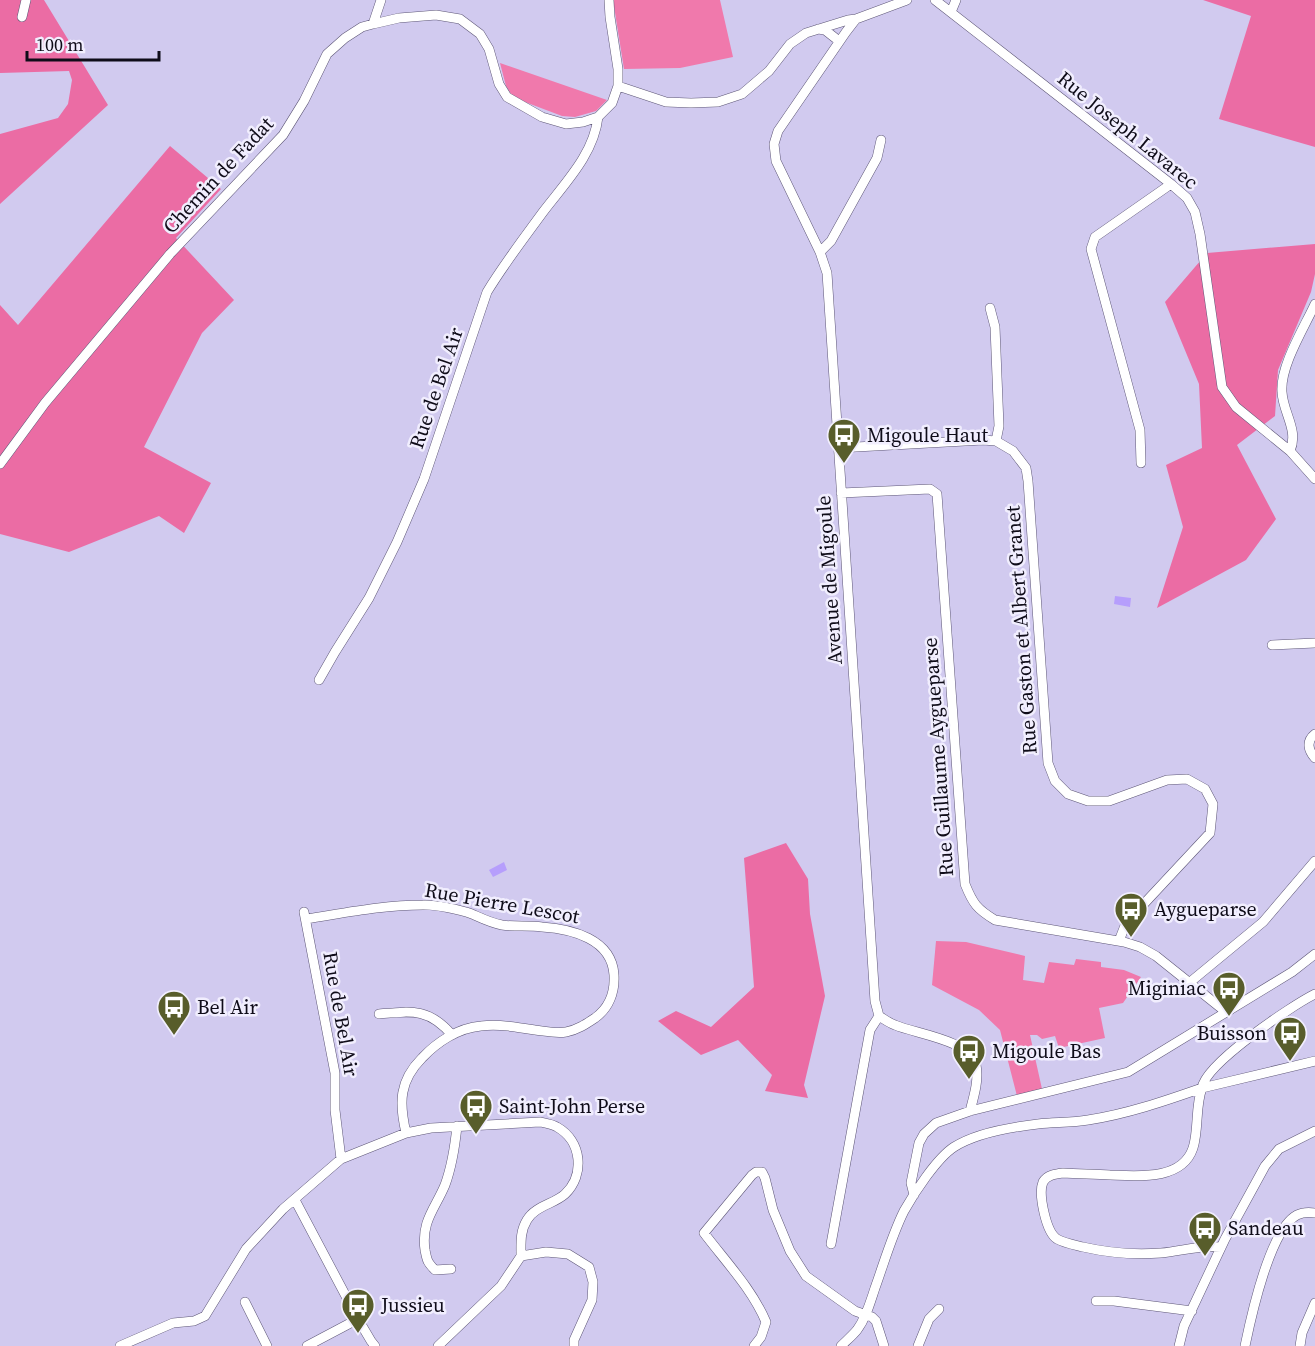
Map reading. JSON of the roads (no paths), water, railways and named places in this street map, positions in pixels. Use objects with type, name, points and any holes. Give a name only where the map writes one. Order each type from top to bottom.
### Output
[{"type":"street","points":[[22,17],[26,0]]},
{"type":"street","points":[[373,24],[381,0]]},
{"type":"street","points":[[598,117],[612,103],[618,86],[609,0]]},
{"type":"street","points":[[618,86],[666,102],[718,102],[742,94],[770,71],[790,44],[806,33],[856,19],[907,0]]},
{"type":"street","name":"Rue Joseph Lavarec","points":[[935,0],[1187,198],[1195,212],[1200,234],[1222,387],[1236,407],[1290,451],[1315,479]]},
{"type":"street","points":[[951,12],[956,0]]},
{"type":"street","name":"Chemin de Fadat","points":[[0,464],[45,403],[170,254],[283,135],[304,101],[327,54],[362,27],[408,17],[436,15],[460,19],[480,34],[489,50],[500,84],[507,97],[542,117],[566,124],[583,123],[598,117]]},
{"type":"street","name":"Avenue de Migoule","points":[[856,19],[778,131],[774,144],[776,161],[820,252],[827,273],[875,1001],[879,1016]]},
{"type":"street","points":[[818,29],[825,30],[839,41]]},
{"type":"street","name":"Rue de Bel Air","points":[[319,680],[369,598],[397,542],[424,479],[487,292],[503,265],[585,157],[597,130],[598,117]]},
{"type":"street","points":[[820,252],[831,241],[877,158],[881,140]]},
{"type":"street","points":[[1141,464],[1140,430],[1091,249],[1095,237],[1171,184]]},
{"type":"street","points":[[1290,451],[1294,436],[1281,393],[1284,370],[1315,304]]},
{"type":"street","points":[[838,448],[996,441],[999,426],[995,327],[990,308]]},
{"type":"street","name":"Rue Gaston et Albert Granet","points":[[996,441],[1013,451],[1026,468],[1048,763],[1055,781],[1068,794],[1089,801],[1109,801],[1167,780],[1187,779],[1205,789],[1214,804],[1210,833],[1126,923],[1119,941]]},
{"type":"street","name":"Rue Guillaume Aygueparse","points":[[841,493],[930,489],[937,494],[965,884],[981,912],[995,920],[1119,941],[1140,947],[1156,956],[1226,1012]]},
{"type":"street","points":[[1272,645],[1315,643]]},
{"type":"street","points":[[1315,734],[1308,745],[1315,758]]},
{"type":"street","points":[[1189,983],[1263,922],[1315,861]]},
{"type":"street","name":"Rue Pierre Lescot","points":[[305,915],[426,904],[470,914],[502,925],[568,930],[592,940],[604,949],[614,966],[611,998],[600,1014],[581,1027],[566,1032],[552,1032],[503,1025],[478,1026],[452,1035],[430,1050],[416,1064],[405,1081],[401,1101],[406,1133]]},
{"type":"street","name":"Rue de Bel Air","points":[[305,915],[335,1073],[335,1110],[341,1159]]},
{"type":"street","points":[[914,1195],[911,1183],[918,1148],[924,1134],[936,1123],[970,1111],[1128,1072],[1292,972],[1315,954]]},
{"type":"street","points":[[1221,1247],[1205,1245],[1162,1253],[1119,1254],[1056,1239],[1051,1233],[1044,1213],[1043,1183],[1054,1174],[1142,1176],[1177,1168],[1190,1155],[1193,1148],[1199,1096],[1203,1082],[1214,1068],[1256,1032],[1299,1002],[1315,994]]},
{"type":"street","points":[[379,1014],[418,1012],[434,1017],[452,1035]]},
{"type":"street","points":[[831,1245],[870,1030],[879,1016],[894,1025],[958,1045],[971,1054],[976,1065],[977,1078],[970,1111]]},
{"type":"street","points":[[841,1346],[856,1331],[866,1315],[904,1212],[940,1160],[956,1145],[995,1132],[1039,1124],[1101,1118],[1315,1060]]},
{"type":"street","points":[[120,1346],[172,1323],[194,1321],[205,1316],[246,1249],[283,1209],[341,1159],[406,1133],[431,1128],[540,1122],[556,1126],[568,1136],[576,1148],[579,1165],[575,1181],[564,1195],[542,1206],[527,1218],[521,1235],[521,1256],[501,1286],[438,1346]]},
{"type":"street","points":[[451,1269],[435,1270],[428,1263],[424,1240],[427,1220],[445,1185],[455,1148],[457,1126]]},
{"type":"street","points":[[1179,1346],[1184,1326],[1221,1247],[1265,1166],[1279,1149],[1315,1131]]},
{"type":"street","points":[[754,1346],[761,1337],[766,1322],[760,1308],[752,1294],[704,1233],[756,1172],[762,1172],[765,1178],[773,1210],[790,1251],[806,1276],[855,1311],[872,1317],[876,1321],[884,1346]]},
{"type":"street","points":[[295,1200],[358,1319],[375,1346]]},
{"type":"street","points":[[1245,1346],[1254,1305],[1278,1238],[1298,1214],[1315,1213]]},
{"type":"street","points":[[521,1256],[546,1252],[568,1254],[589,1267],[593,1282],[592,1300],[574,1340],[574,1346]]},
{"type":"street","points":[[1096,1301],[1114,1301],[1192,1311]]},
{"type":"street","points":[[245,1302],[267,1346]]},
{"type":"street","points":[[1300,1346],[1302,1333],[1315,1303]]},
{"type":"street","points":[[918,1346],[928,1319],[939,1309]]},
{"type":"street","points":[[307,1346],[358,1319]]},
{"type":"place","name":"Migoule Haut","points":[[844,464]]},
{"type":"place","name":"Aygueparse","points":[[1131,938]]},
{"type":"place","name":"Miginiac","points":[[1229,1017]]},
{"type":"place","name":"Bel Air","points":[[174,1036]]},
{"type":"place","name":"Buisson","points":[[1290,1062]]},
{"type":"place","name":"Migoule Bas","points":[[969,1080]]},
{"type":"place","name":"Saint-John Perse","points":[[476,1135]]},
{"type":"place","name":"Sandeau","points":[[1205,1257]]},
{"type":"place","name":"Jussieu","points":[[358,1334]]}]
